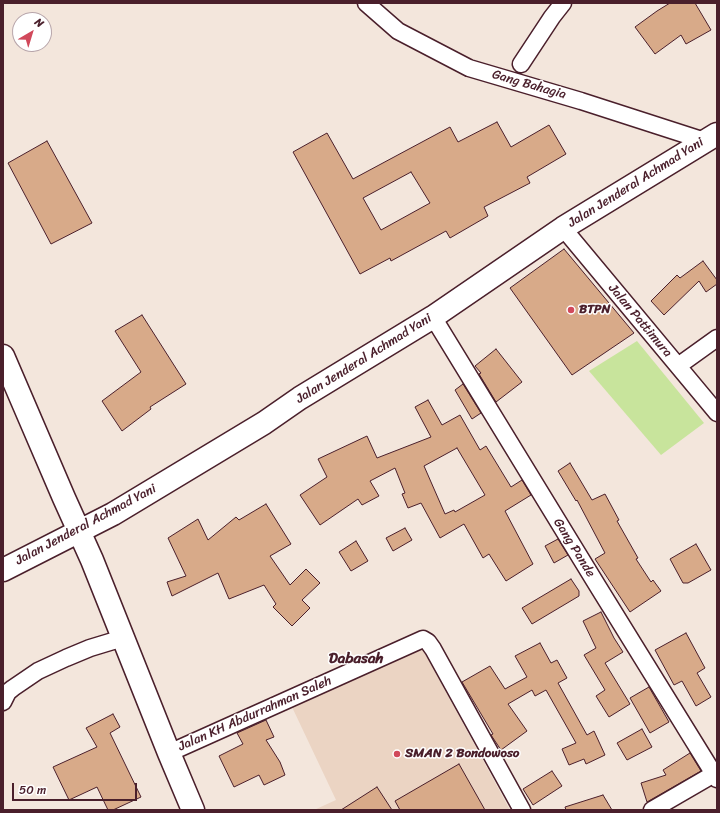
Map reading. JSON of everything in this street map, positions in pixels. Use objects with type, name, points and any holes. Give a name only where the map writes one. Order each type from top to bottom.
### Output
[{"type":"main road","name":"Jalan Jenderal Achmad Yani","points":[[3,570],[113,514],[258,427],[300,398],[433,317],[563,228],[711,137]]},
{"type":"main road","points":[[3,356],[64,498],[80,531],[169,754],[193,810]]},
{"type":"street","name":"Gang Bahagia","points":[[366,3],[398,31],[469,68],[711,137]]},
{"type":"street","points":[[521,64],[563,3]]},
{"type":"street","name":"Jalan Pattimura","points":[[563,228],[717,413]]},
{"type":"street","name":"Gang Pande","points":[[433,317],[715,776]]},
{"type":"street","points":[[678,366],[717,338]]},
{"type":"street","points":[[3,702],[8,692],[38,671],[90,648],[123,638]]},
{"type":"street","name":"Jalan KH Abdurrahman Saleh","points":[[169,754],[423,639],[428,642],[433,649],[522,810]]},
{"type":"street","points":[[652,810],[715,776]]},
{"type":"shaded area","name":"SMAN 2 Bondowoso","points":[[421,646],[510,810],[314,810],[336,800],[292,707]]},
{"type":"green space","points":[[637,341],[704,423],[661,455],[589,371]]},
{"type":"building","points":[[670,3],[695,3],[711,30],[686,44],[681,35],[655,54],[635,27]]},
{"type":"building","points":[[497,122],[511,147],[549,125],[566,154],[527,177],[530,183],[484,207],[488,216],[450,238],[446,231],[391,261],[390,258],[360,274],[293,152],[327,133],[353,179],[450,127],[458,142]],"holes":[[[411,172],[430,203],[381,230],[363,198]]]},
{"type":"building","points":[[47,141],[92,223],[51,244],[8,163]]},
{"type":"building","name":"BTPN","points":[[564,249],[634,333],[572,375],[510,288]]},
{"type":"building","points":[[703,261],[717,280],[717,284],[706,292],[699,281],[664,315],[651,301],[677,275],[680,278]]},
{"type":"building","points":[[142,315],[186,384],[150,407],[151,409],[122,431],[102,401],[141,372],[115,331]]},
{"type":"building","points":[[496,349],[522,382],[496,402],[479,374],[481,373],[475,366]]},
{"type":"building","points":[[463,384],[481,413],[472,419],[455,390]]},
{"type":"building","points":[[428,400],[442,425],[460,415],[480,450],[486,446],[511,487],[522,480],[531,495],[505,511],[533,564],[506,581],[489,554],[483,558],[464,524],[440,538],[421,503],[408,508],[402,494],[405,493],[395,468],[370,481],[379,496],[362,505],[358,499],[320,525],[300,495],[327,477],[318,459],[367,436],[377,458],[431,437],[415,407]],"holes":[[[457,448],[485,495],[455,512],[454,510],[445,514],[424,466]]]},
{"type":"building","points":[[570,463],[592,500],[605,494],[619,520],[617,521],[638,558],[636,559],[651,582],[653,580],[661,591],[630,612],[595,559],[605,553],[577,500],[576,501],[558,471]]},
{"type":"building","points":[[266,504],[291,544],[270,556],[290,585],[306,569],[320,583],[302,600],[310,608],[292,626],[273,607],[276,604],[264,585],[229,599],[218,573],[172,596],[167,582],[186,576],[168,538],[198,519],[208,540],[236,517],[239,520]]},
{"type":"building","points":[[405,528],[412,540],[393,551],[386,538]]},
{"type":"building","points":[[558,539],[568,555],[554,563],[545,546]]},
{"type":"building","points":[[356,541],[368,561],[351,571],[339,552]]},
{"type":"building","points":[[696,544],[711,570],[688,583],[683,583],[670,559]]},
{"type":"building","points":[[571,579],[579,591],[579,596],[532,624],[522,608]]},
{"type":"building","points":[[601,612],[623,652],[605,663],[630,704],[609,717],[596,696],[605,690],[584,655],[596,648],[583,621]]},
{"type":"building","points":[[686,633],[705,668],[697,673],[711,697],[696,706],[682,681],[674,685],[655,650]]},
{"type":"building","points":[[540,643],[551,663],[557,660],[567,678],[558,683],[587,735],[594,731],[605,755],[586,764],[584,759],[569,765],[562,749],[576,743],[546,690],[535,696],[532,690],[508,704],[527,731],[501,750],[491,735],[493,734],[462,682],[490,666],[505,689],[527,677],[515,656]]},
{"type":"building","points":[[649,687],[669,722],[650,733],[630,698]]},
{"type":"building","points":[[113,714],[120,727],[110,733],[141,797],[113,810],[108,810],[97,787],[69,800],[53,767],[97,747],[86,728]]},
{"type":"building","points":[[266,720],[274,737],[266,740],[280,762],[285,775],[264,785],[259,775],[234,787],[219,756],[243,744],[237,733]]},
{"type":"building","points":[[642,729],[652,747],[627,760],[617,743]]},
{"type":"building","points":[[690,753],[701,771],[647,802],[641,783],[666,775],[663,770]]},
{"type":"building","points":[[459,764],[485,810],[400,810],[395,801]]},
{"type":"building","points":[[552,771],[562,786],[533,805],[523,789]]},
{"type":"building","points":[[377,787],[392,810],[341,810]]},
{"type":"building","points":[[603,795],[612,810],[566,810],[565,807]]},
{"type":"place","name":"BTPN","points":[[571,310]]},
{"type":"place","name":"SMAN 2 Bondowoso","points":[[397,754]]},
{"type":"district","name":"Dabasah","points":[[356,659]]}]
